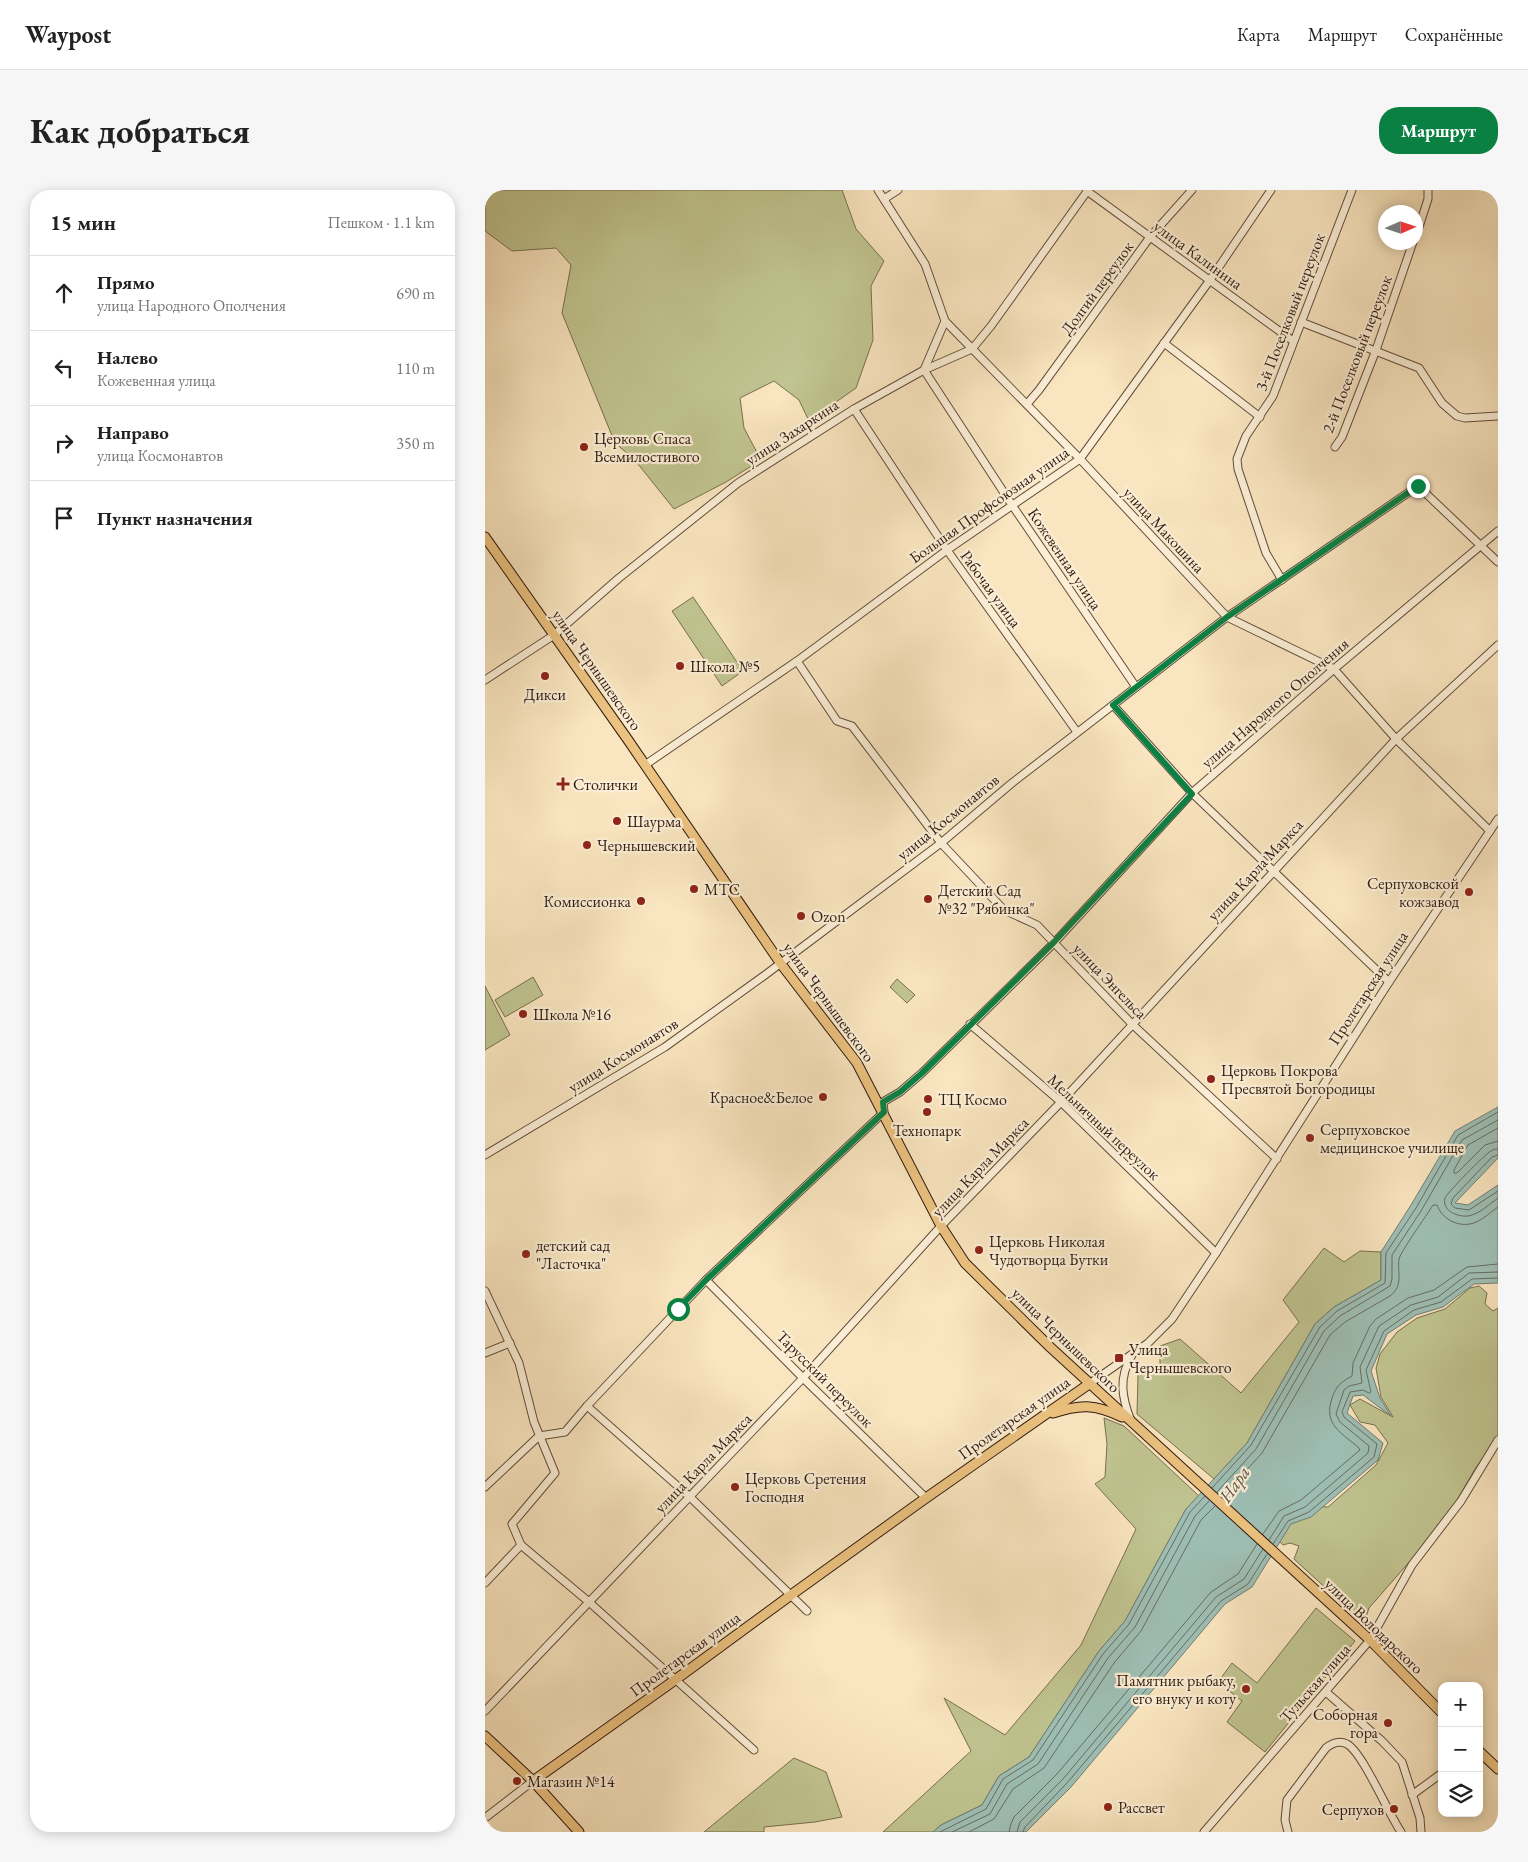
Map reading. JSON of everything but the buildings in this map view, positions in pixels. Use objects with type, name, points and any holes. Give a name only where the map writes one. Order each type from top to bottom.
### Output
[{"type":"main road","name":"улица Чернышевского","points":[[485,537],[645,765],[781,964],[857,1063],[884,1112],[941,1226],[965,1262],[1089,1384],[1194,1480]]},
{"type":"main road","name":"Пролетарская улица","points":[[533,1781],[675,1680],[791,1594],[1089,1384]]},
{"type":"main road","points":[[1043,1416],[1068,1408],[1086,1405],[1107,1409],[1131,1422]]},
{"type":"main road","name":"улица Володарского","points":[[1194,1480],[1370,1640],[1438,1709]]},
{"type":"main road","points":[[485,1736],[533,1781],[579,1832]]},
{"type":"main road","points":[[1483,1755],[1498,1769]]},
{"type":"street","name":"улица Макошина","points":[[878,190],[925,264],[945,321],[971,349],[1080,459],[1227,617],[1334,669],[1396,739],[1490,831]]},
{"type":"street","points":[[884,199],[898,190]]},
{"type":"street","name":"Долгий переулок","points":[[1027,404],[1150,237],[1191,190]]},
{"type":"street","name":"Большая Профсоюзная улица","points":[[645,765],[797,661],[947,550],[1080,459],[1209,280],[1271,190]]},
{"type":"street","name":"3-й Поселковый переулок","points":[[1282,580],[1266,553],[1238,469],[1237,458],[1246,436],[1273,396],[1352,190]]},
{"type":"street","points":[[1423,215],[1429,199],[1428,190]]},
{"type":"street","name":"улица Калинина","points":[[1087,191],[1293,340]]},
{"type":"street","name":"улица Захаркина","points":[[485,680],[554,635],[619,578],[738,483],[854,409],[924,370],[971,349],[991,326],[1087,191]]},
{"type":"street","name":"2-й Поселковый переулок","points":[[1335,448],[1342,437],[1376,350],[1410,250]]},
{"type":"street","points":[[924,370],[945,321]]},
{"type":"street","points":[[1301,322],[1419,368],[1442,403],[1457,416],[1465,418],[1498,416]]},
{"type":"street","points":[[1164,343],[1260,417]]},
{"type":"street","name":"Кожевенная улица","points":[[924,370],[1012,505],[1136,687]]},
{"type":"street","name":"Рабочая улица","points":[[854,409],[947,550],[1077,732]]},
{"type":"street","name":"улица Космонавтов","points":[[485,1155],[665,1047],[781,964],[941,843],[1012,783],[1227,617],[1418,486],[1482,546]]},
{"type":"street","name":"улица Народного Ополчения","points":[[539,1436],[565,1432],[587,1406],[706,1280],[884,1112],[883,1102],[900,1092],[914,1080],[1054,942],[1192,794],[1334,669],[1498,532]]},
{"type":"street","points":[[1482,546],[1498,562]]},
{"type":"street","name":"улица Карла Маркса","points":[[485,1712],[803,1378],[941,1226],[1061,1102],[1396,739],[1498,645]]},
{"type":"street","name":"улица Энгельса","points":[[797,661],[837,721],[852,726],[941,843],[1004,910],[1037,925],[1132,1024],[1277,1159]]},
{"type":"street","points":[[1113,705],[1192,794],[1389,982]]},
{"type":"street","name":"Пролетарская улица","points":[[1089,1384],[1148,1343],[1172,1318],[1277,1159],[1389,982],[1498,819]]},
{"type":"street","name":"Мельничный переулок","points":[[970,1024],[1061,1102],[1216,1253]]},
{"type":"street","name":"Тарусский переулок","points":[[706,1280],[926,1498]]},
{"type":"street","points":[[485,1291],[519,1363],[539,1436],[555,1473],[512,1524],[521,1545],[589,1602],[754,1750]]},
{"type":"street","points":[[485,1354],[510,1342]]},
{"type":"street","points":[[1131,1422],[1125,1406],[1123,1379],[1125,1366],[1134,1353]]},
{"type":"street","points":[[587,1406],[690,1496],[807,1611]]},
{"type":"street","points":[[485,1486],[539,1436]]},
{"type":"street","name":"Тульская улица","points":[[1204,1832],[1370,1640],[1412,1565],[1461,1500],[1498,1440]]},
{"type":"street","points":[[485,1583],[521,1545]]},
{"type":"street","points":[[1326,1692],[1382,1741],[1401,1762],[1420,1818],[1421,1832]]},
{"type":"street","points":[[1288,1832],[1285,1820],[1287,1800],[1325,1748],[1332,1743],[1339,1742],[1345,1743],[1357,1753],[1401,1832]]},
{"type":"street","points":[[1413,1795],[1438,1775]]},
{"type":"street","name":"Пролетарская улица","points":[[485,1818],[533,1781]]},
{"type":"green space","points":[[485,190],[842,190],[856,229],[884,261],[871,286],[873,340],[856,388],[809,421],[799,400],[774,381],[740,398],[744,428],[761,460],[726,482],[674,509],[634,459],[615,443],[562,313],[571,265],[556,248],[512,251],[485,231]]},
{"type":"green space","points":[[693,597],[743,671],[722,686],[672,611]]},
{"type":"green space","points":[[533,977],[543,995],[505,1017],[495,1000]]},
{"type":"green space","points":[[897,979],[915,995],[907,1003],[890,987]]},
{"type":"green space","points":[[485,986],[510,1035],[485,1050]]},
{"type":"green space","points":[[1324,1248],[1344,1262],[1360,1251],[1381,1252],[1381,1280],[1334,1307],[1315,1324],[1247,1443],[1214,1479],[1137,1414],[1138,1375],[1160,1365],[1160,1346],[1180,1339],[1241,1393],[1299,1322],[1283,1300]]},
{"type":"green space","points":[[1479,1286],[1487,1293],[1485,1304],[1493,1311],[1498,1308],[1498,1436],[1475,1469],[1453,1507],[1418,1552],[1369,1608],[1364,1623],[1294,1559],[1299,1546],[1290,1543],[1283,1545],[1269,1531],[1306,1506],[1328,1507],[1376,1465],[1388,1443],[1375,1425],[1360,1422],[1350,1405],[1360,1399],[1393,1417],[1381,1397],[1376,1368],[1380,1354],[1397,1332],[1417,1318],[1445,1309],[1470,1288]]},
{"type":"green space","points":[[1104,1418],[1124,1426],[1199,1496],[1186,1509],[1125,1621],[1099,1651],[1029,1757],[999,1776],[982,1805],[941,1825],[933,1832],[883,1832],[971,1751],[944,1698],[1005,1735],[1081,1645],[1136,1529],[1095,1484],[1105,1477],[1107,1444]]},
{"type":"green space","points":[[1316,1608],[1355,1641],[1265,1752],[1227,1722],[1242,1701],[1218,1682],[1232,1663],[1257,1683]]},
{"type":"green space","points":[[794,1758],[826,1772],[842,1817],[815,1822],[764,1827],[764,1832],[704,1832]]},
{"type":"water","name":"Нара","points":[[1498,1107],[1498,1158],[1455,1203],[1468,1205],[1498,1185],[1498,1283],[1474,1284],[1443,1307],[1416,1315],[1387,1334],[1371,1371],[1380,1398],[1391,1416],[1363,1395],[1353,1396],[1347,1413],[1383,1443],[1378,1460],[1311,1517],[1291,1524],[1252,1587],[1225,1604],[1071,1787],[1026,1832],[933,1832],[941,1825],[982,1805],[999,1776],[1029,1757],[1099,1651],[1125,1621],[1186,1509],[1247,1443],[1315,1324],[1334,1307],[1381,1280],[1381,1252],[1455,1131]]},
{"type":"place","name":"Церковь Спаса Всемилостивого","points":[[584,447]]},
{"type":"place","name":"Школа №5","points":[[680,666]]},
{"type":"place","name":"Дикси","points":[[545,676]]},
{"type":"place","name":"Столички","points":[[563,784]]},
{"type":"place","name":"Шаурма","points":[[617,821]]},
{"type":"place","name":"Чернышевский","points":[[587,845]]},
{"type":"place","name":"МТС","points":[[694,889]]},
{"type":"place","name":"Серпуховской кожзавод","points":[[1469,892]]},
{"type":"place","name":"Детский Сад №32 \"Рябинка\"","points":[[928,899]]},
{"type":"place","name":"Комиссионка","points":[[641,901]]},
{"type":"place","name":"Ozon","points":[[801,916]]},
{"type":"place","name":"Школа №16","points":[[523,1014]]},
{"type":"place","name":"Церковь Покрова Пресвятой Богородицы","points":[[1211,1079]]},
{"type":"place","name":"Красное&Белое","points":[[823,1097]]},
{"type":"place","name":"ТЦ Космо","points":[[928,1099]]},
{"type":"place","name":"Технопарк","points":[[927,1112]]},
{"type":"place","name":"Серпуховское медицинское училище","points":[[1310,1138]]},
{"type":"place","name":"Церковь Николая Чудотворца Бутки","points":[[979,1250]]},
{"type":"place","name":"детский сад \"Ласточка\"","points":[[526,1254]]},
{"type":"place","name":"Улица Чернышевского","points":[[1119,1358]]},
{"type":"place","name":"Церковь Сретения Господня","points":[[735,1487]]},
{"type":"place","name":"Памятник рыбаку, его внуку и коту","points":[[1246,1689]]},
{"type":"place","name":"Соборная гора","points":[[1388,1723]]},
{"type":"place","name":"Магазин №14","points":[[517,1781]]},
{"type":"place","name":"Рассвет","points":[[1108,1807]]},
{"type":"place","name":"Серпухов","points":[[1394,1809]]},
{"type":"route","points":[[678,1309],[706,1280],[884,1112],[883,1102],[900,1092],[922,1073],[1054,942],[1192,794],[1113,705],[1227,617],[1418,486]]}]
